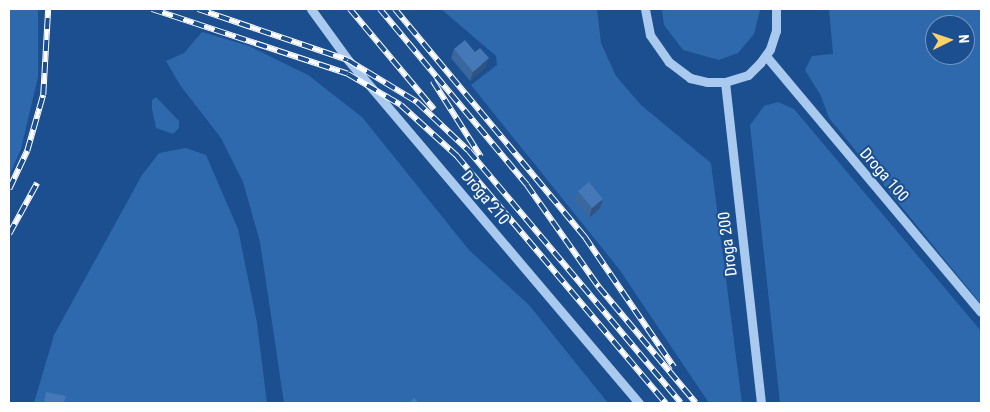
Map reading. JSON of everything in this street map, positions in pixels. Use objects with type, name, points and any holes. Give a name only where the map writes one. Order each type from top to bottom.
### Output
[{"type":"lane","name":"Droga 210","points":[[311,9],[348,60],[639,403]]},
{"type":"lane","points":[[645,9],[650,35],[669,62],[690,78],[724,82],[748,75],[766,56],[776,31],[776,9]]},
{"type":"lane","name":"Droga 100","points":[[766,56],[981,312]]},
{"type":"lane","name":"Droga 200","points":[[724,82],[761,403]]},
{"type":"shaded area","points":[[9,9],[38,9],[38,77],[21,149],[9,176]]},
{"type":"shaded area","points":[[441,9],[597,9],[601,43],[616,76],[641,105],[711,163],[742,403],[709,403],[619,269],[471,85],[497,65],[496,56]]},
{"type":"shaded area","points":[[662,9],[760,10],[754,34],[738,53],[719,60],[683,50],[664,25]]},
{"type":"shaded area","points":[[829,9],[981,9],[981,304],[829,118],[821,96],[805,70],[812,56],[833,54]]},
{"type":"shaded area","points":[[202,32],[249,46],[308,75],[362,117],[469,250],[529,305],[608,403],[284,403],[260,242],[243,182],[221,138],[180,85],[166,61],[184,53]]},
{"type":"shaded area","points":[[156,97],[179,121],[179,128],[173,134],[156,128],[152,100]]},
{"type":"shaded area","points":[[778,102],[794,109],[981,331],[981,403],[780,403],[750,125],[764,106]]},
{"type":"shaded area","points":[[186,148],[206,155],[238,229],[257,323],[267,403],[34,403],[54,335],[142,175],[159,153]]},
{"type":"building","points":[[465,40],[475,52],[480,48],[489,58],[473,72],[454,49]]},
{"type":"building","points":[[589,182],[603,199],[592,208],[578,191]]},
{"type":"building","points":[[46,392],[66,396],[64,403],[44,403]]},
{"type":"building","points":[[414,398],[419,403],[409,403]]},
{"type":"railway","points":[[9,189],[27,151],[43,95],[48,9]]},
{"type":"railway","points":[[152,9],[348,74],[401,105],[457,156],[666,403]]},
{"type":"railway","points":[[198,9],[348,60],[417,102],[469,151],[681,403]]},
{"type":"railway","points":[[350,9],[434,109]]},
{"type":"railway","points":[[380,9],[527,185],[599,287],[696,403]]},
{"type":"railway","points":[[395,9],[585,237],[674,367]]},
{"type":"railway","points":[[433,81],[481,157]]},
{"type":"railway","points":[[9,234],[37,183]]}]
